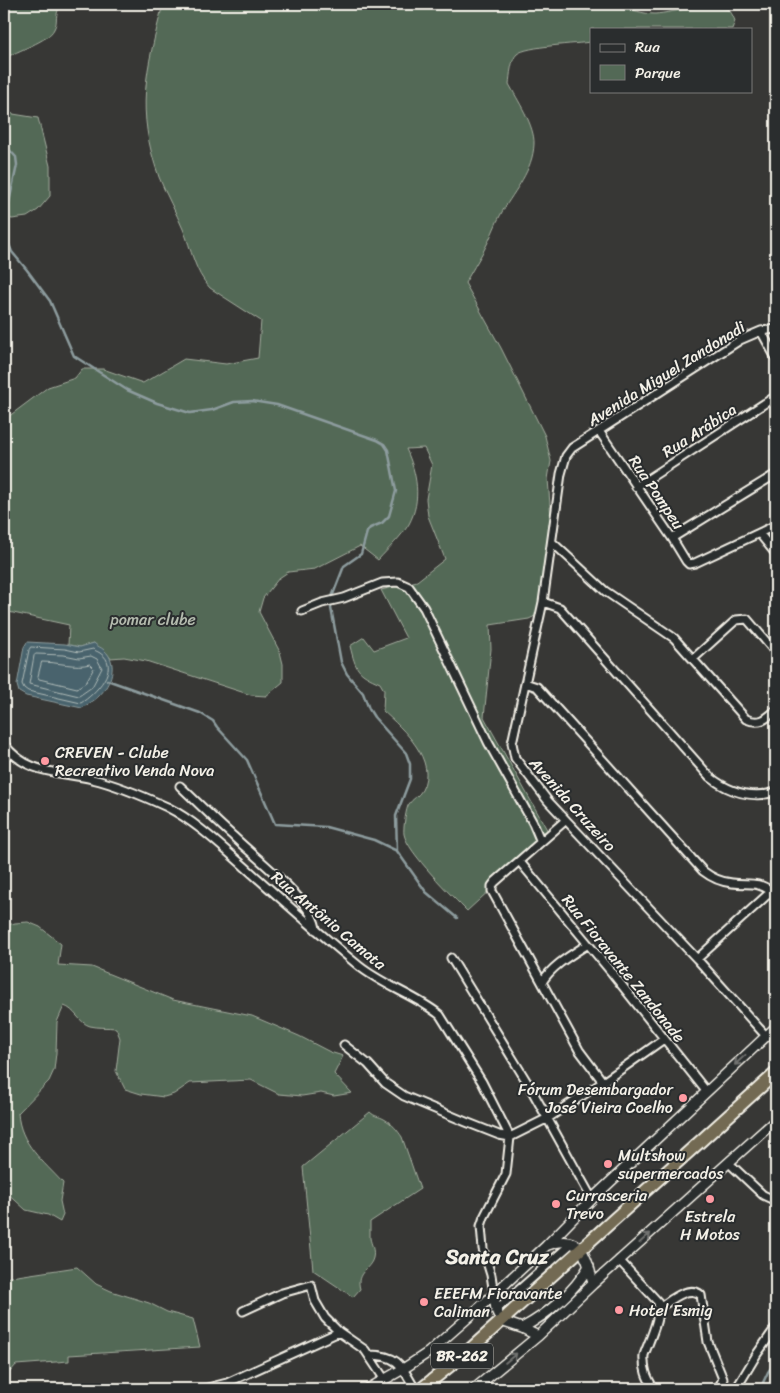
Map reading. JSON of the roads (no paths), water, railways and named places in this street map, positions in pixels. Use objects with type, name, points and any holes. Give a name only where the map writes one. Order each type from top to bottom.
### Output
[{"type":"highway","name":"BR-262","points":[[421,1389],[448,1368],[498,1316],[776,1073]]},
{"type":"street","name":"Avenida Miguel Zandonadi","points":[[572,448],[740,340],[761,331],[776,330]]},
{"type":"street","points":[[761,331],[776,358]]},
{"type":"street","name":"Rua Arábica","points":[[636,487],[776,396]]},
{"type":"street","name":"Rua Pompeu","points":[[599,431],[689,564],[695,563],[759,533]]},
{"type":"street","name":"Avenida Cruzeiro","points":[[572,448],[566,456],[561,474],[553,543],[543,602],[512,743],[512,751],[531,779],[566,820],[697,959],[766,1036]]},
{"type":"street","points":[[672,538],[776,474]]},
{"type":"street","points":[[776,525],[759,533],[776,554]]},
{"type":"street","points":[[553,543],[605,591],[674,638],[746,719],[752,722],[762,721],[776,710]]},
{"type":"street","points":[[302,611],[327,602],[336,601],[382,583],[398,582],[409,587],[424,608],[488,742],[533,823],[541,842]]},
{"type":"street","points":[[543,602],[560,608],[710,778],[724,787],[740,793],[756,795],[776,792]]},
{"type":"street","points":[[693,659],[736,620],[747,619],[776,653]]},
{"type":"street","points":[[525,683],[537,688],[703,871],[720,881],[756,884],[774,889]]},
{"type":"street","points":[[4,744],[7,756]]},
{"type":"street","name":"Rua Antônio Camata","points":[[7,756],[38,770],[93,779],[145,797],[170,808],[194,825],[375,978],[430,1007],[440,1015],[482,1082],[510,1137]]},
{"type":"street","points":[[180,786],[282,879],[314,918],[316,930]]},
{"type":"street","points":[[566,820],[495,882],[492,886],[492,891],[579,1050],[603,1082]]},
{"type":"street","name":"Rua Fioravante Zandonade","points":[[520,862],[706,1091]]},
{"type":"street","points":[[697,959],[774,889]]},
{"type":"street","points":[[542,982],[547,973],[564,959],[588,944]]},
{"type":"street","points":[[451,958],[519,1067],[592,1199]]},
{"type":"street","points":[[537,972],[547,973]]},
{"type":"street","points":[[368,1389],[434,1348],[546,1246],[592,1199],[706,1091],[776,1028]]},
{"type":"street","points":[[344,1045],[368,1064],[385,1083],[404,1096],[499,1135],[510,1137],[548,1118],[664,1039]]},
{"type":"street","points":[[474,1389],[538,1336],[593,1284],[776,1120]]},
{"type":"street","points":[[510,1137],[506,1174],[481,1226],[483,1249],[491,1275],[498,1316],[538,1336]]},
{"type":"street","points":[[729,1163],[763,1195],[776,1201]]},
{"type":"street","points":[[546,1246],[559,1241],[577,1246],[587,1258],[593,1284]]},
{"type":"street","points":[[620,1260],[654,1295],[658,1302],[659,1308],[643,1362],[644,1370],[654,1389]]},
{"type":"street","points":[[522,1328],[535,1321],[564,1297],[583,1277],[589,1266]]},
{"type":"street","points":[[243,1311],[282,1293],[311,1285],[316,1301],[325,1318],[339,1332],[354,1340],[370,1355],[385,1380]]},
{"type":"street","points":[[659,1308],[690,1291],[698,1292],[701,1295],[708,1342],[722,1374],[722,1382],[718,1389]]},
{"type":"street","points":[[736,1389],[776,1327]]},
{"type":"street","points":[[204,1389],[227,1382],[339,1332]]},
{"type":"street","points":[[370,1355],[397,1361],[415,1389]]},
{"type":"water","points":[[27,642],[65,644],[80,647],[94,643],[109,655],[111,661],[112,673],[107,686],[97,698],[82,708],[26,696],[19,692],[17,685],[24,647]]},
{"type":"waterway","points":[[4,144],[16,157],[17,165],[4,226]]},
{"type":"waterway","points":[[4,232],[12,252],[50,301],[74,356],[127,390],[157,403],[190,413],[212,410],[234,402],[252,401],[277,405],[377,440],[384,444],[388,450],[396,491],[389,516],[382,523],[370,528],[367,532],[361,554],[344,566],[332,597],[331,608],[341,662],[347,674],[363,693],[374,717],[406,753],[410,764],[410,779],[396,816],[397,851]]},
{"type":"waterway","points":[[107,680],[200,713],[213,721],[247,760],[275,824],[326,827],[374,840],[397,851],[426,892],[457,918]]},
{"type":"waterway","points":[[760,1389],[776,1361]]},
{"type":"place","name":"CREVEN - Clube Recreativo Venda Nova","points":[[45,761]]},
{"type":"place","name":"Fórum Desembargador José Vieira Coelho","points":[[683,1098]]},
{"type":"place","name":"Multshow supermercados","points":[[608,1164]]},
{"type":"place","name":"Estrela H Motos","points":[[710,1199]]},
{"type":"place","name":"Currasceria Trevo","points":[[556,1204]]},
{"type":"place","name":"EEEFM Fioravante Caliman","points":[[424,1302]]},
{"type":"place","name":"Hotel Esmig","points":[[619,1310]]},
{"type":"district","name":"Santa Cruz","points":[[497,1257]]},
{"type":"park label","name":"pomar clube","points":[[153,619]]}]
